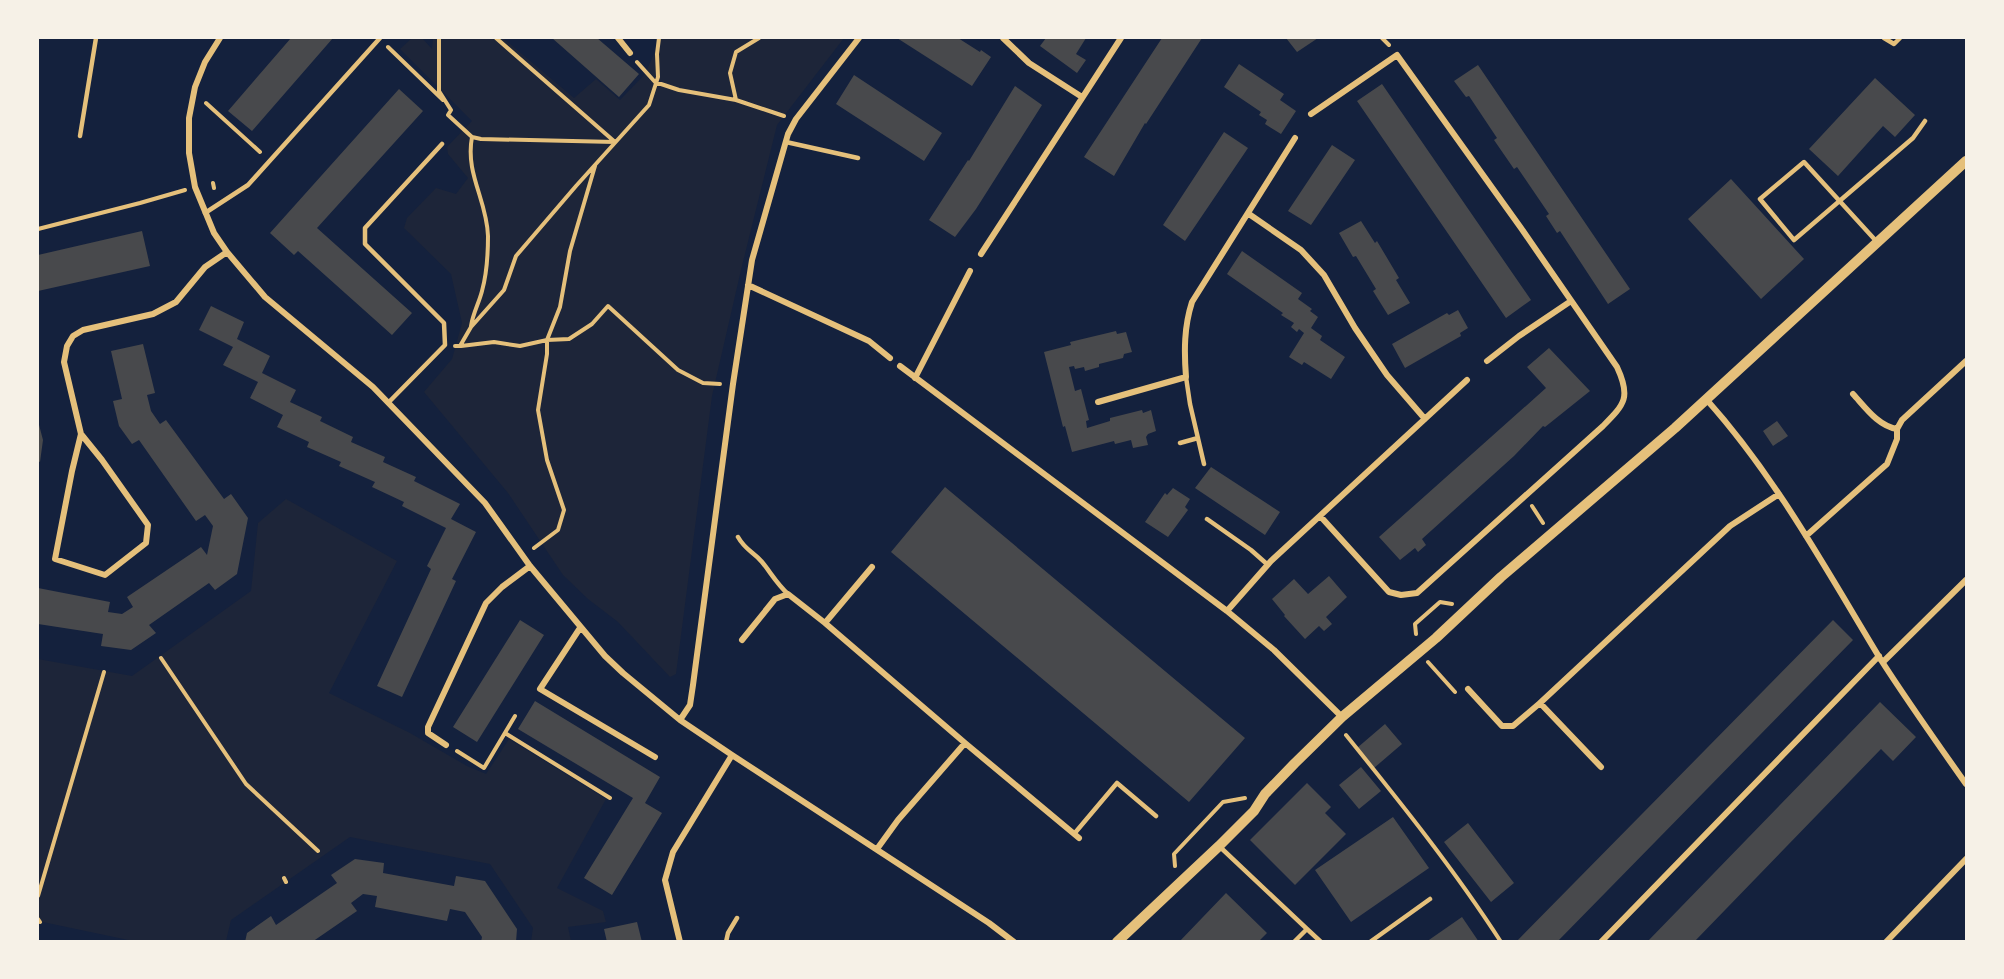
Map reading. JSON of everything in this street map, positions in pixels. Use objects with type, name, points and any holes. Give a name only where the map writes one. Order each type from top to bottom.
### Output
[{"type":"street","points":[[220,38],[205,62],[195,87],[189,118],[189,153],[195,187],[214,232],[227,252],[265,297],[373,387],[485,503],[530,566],[580,628],[623,673],[680,720],[1014,942]]},
{"type":"street","points":[[618,38],[630,53]]},
{"type":"street","points":[[680,720],[690,705],[752,260],[788,134],[796,120],[859,38]]},
{"type":"street","points":[[1003,38],[1029,63],[1082,97]]},
{"type":"street","points":[[981,254],[1121,38]]},
{"type":"street","points":[[1311,114],[1397,55],[1617,367],[1624,382],[1625,394],[1620,409],[1417,593],[1401,595],[1389,592],[1321,517]]},
{"type":"street","points":[[1098,402],[1186,377],[1184,352],[1186,320],[1192,302],[1295,138]]},
{"type":"street","points":[[1117,942],[1177,888],[1254,811],[1265,794],[1342,717],[1375,687],[1419,653],[1502,577],[1664,438],[1966,161]]},
{"type":"street","points":[[1249,214],[1301,249],[1324,274],[1355,328],[1387,375],[1425,419]]},
{"type":"street","points":[[81,434],[55,559],[105,575],[146,543],[148,525],[81,434],[64,362],[67,346],[73,336],[83,330],[153,314],[176,302],[206,267],[227,252]]},
{"type":"street","points":[[915,378],[970,271]]},
{"type":"street","points":[[748,285],[869,341],[890,358]]},
{"type":"street","points":[[1487,361],[1571,301]]},
{"type":"street","points":[[1806,536],[1887,464],[1897,439],[1897,429],[1902,420],[1966,361]]},
{"type":"street","points":[[900,366],[1227,611],[1274,650],[1342,717]]},
{"type":"street","points":[[1227,611],[1268,565],[1467,380]]},
{"type":"street","points":[[1852,394],[1879,421],[1897,429]]},
{"type":"street","points":[[1706,399],[1746,446],[1779,494],[1881,659],[1966,784]]},
{"type":"street","points":[[1468,689],[1502,726],[1513,726],[1730,526],[1779,494]]},
{"type":"street","points":[[446,745],[428,733],[428,727],[486,603],[502,587],[530,566]]},
{"type":"street","points":[[825,623],[872,567]]},
{"type":"street","points":[[1601,942],[1881,659],[1966,580]]},
{"type":"street","points":[[742,640],[775,599],[788,594],[1076,836]]},
{"type":"street","points":[[580,628],[540,689],[655,757]]},
{"type":"street","points":[[1540,703],[1602,767]]},
{"type":"street","points":[[877,849],[898,820],[965,744]]},
{"type":"street","points":[[680,942],[665,880],[673,852],[732,755]]},
{"type":"street","points":[[1886,942],[1966,859]]},
{"type":"lane","points":[[80,136],[96,38]]},
{"type":"lane","points":[[205,213],[248,185],[379,38]]},
{"type":"lane","points":[[1884,38],[1894,44],[1900,38]]},
{"type":"lane","points":[[1878,243],[1839,202],[1804,162],[1760,199],[1794,240],[1839,202],[1913,138],[1926,121]]},
{"type":"lane","points":[[786,142],[858,158]]},
{"type":"lane","points":[[388,403],[445,345],[444,323],[365,244],[365,228],[442,144]]},
{"type":"lane","points":[[1186,377],[1204,464]]},
{"type":"lane","points":[[1180,443],[1198,438]]},
{"type":"lane","points":[[1207,519],[1268,565]]},
{"type":"lane","points":[[738,537],[745,548],[760,560],[777,584],[788,594]]},
{"type":"lane","points":[[1076,836],[1117,783],[1156,816]]},
{"type":"lane","points":[[1219,846],[1321,942]]},
{"type":"lane","points":[[1370,942],[1430,899]]},
{"type":"lane","points":[[726,942],[728,933],[737,918]]},
{"type":"lane","points":[[1294,942],[1306,928]]},
{"type":"path","points":[[379,38],[448,104]]},
{"type":"path","points":[[439,38],[439,91],[451,110],[448,115],[472,137],[615,142]]},
{"type":"path","points":[[496,38],[615,142]]},
{"type":"path","points":[[460,346],[471,327],[504,290],[516,256],[649,105],[658,77],[659,38]]},
{"type":"path","points":[[736,100],[730,73],[736,52],[759,38]]},
{"type":"path","points":[[630,53],[655,82],[679,90],[736,100],[796,120]]},
{"type":"path","points":[[206,103],[260,152]]},
{"type":"path","points":[[471,327],[472,315],[482,292],[487,265],[488,234],[483,204],[471,172],[472,137]]},
{"type":"path","points":[[523,556],[558,530],[564,510],[547,460],[538,410],[547,340],[560,307],[570,251],[595,166]]},
{"type":"path","points":[[38,229],[184,190]]},
{"type":"path","points":[[445,345],[460,346],[494,342],[520,346],[547,340],[568,339],[592,324],[608,306],[678,370],[703,383],[733,384]]},
{"type":"path","points":[[1419,653],[1456,692],[1468,689]]},
{"type":"path","points":[[161,658],[246,784],[318,851]]},
{"type":"path","points":[[38,896],[104,672]]},
{"type":"path","points":[[446,745],[484,768],[515,716]]},
{"type":"path","points":[[1342,717],[1345,734],[1412,816],[1478,906],[1501,942]]},
{"type":"path","points":[[505,733],[610,798]]},
{"type":"path","points":[[1177,888],[1174,854],[1190,836],[1223,802],[1265,794]]},
{"type":"shaded area","points":[[412,38],[422,38],[432,49],[433,38],[503,38],[574,98],[596,79],[620,100],[645,74],[661,38],[844,38],[777,125],[712,396],[676,674],[670,677],[618,622],[588,599],[563,575],[508,493],[424,392],[452,359],[462,323],[451,274],[404,228],[407,218],[436,188],[456,194],[468,178],[448,154],[447,147],[472,121],[400,49]]},
{"type":"shaded area","points":[[286,499],[397,561],[329,693],[486,774],[509,739],[606,799],[557,888],[603,911],[606,922],[568,927],[571,941],[531,941],[533,928],[490,864],[350,837],[231,920],[226,941],[133,941],[38,921],[38,659],[132,676],[251,591],[258,523]]},
{"type":"building","points":[[291,38],[333,38],[252,131],[228,111]]},
{"type":"building","points":[[552,38],[597,38],[639,74],[619,97]]},
{"type":"building","points":[[897,38],[958,38],[991,57],[972,86]]},
{"type":"building","points":[[1046,38],[1086,38],[1076,54],[1086,60],[1077,73],[1040,46]]},
{"type":"building","points":[[1162,38],[1202,38],[1145,123],[1114,176],[1084,157]]},
{"type":"building","points":[[1286,38],[1318,38],[1297,52]]},
{"type":"building","points":[[1239,64],[1284,94],[1280,100],[1296,111],[1281,134],[1265,124],[1267,120],[1259,115],[1261,112],[1224,87]]},
{"type":"building","points":[[1478,65],[1630,289],[1608,304],[1560,231],[1557,233],[1546,216],[1549,214],[1517,167],[1514,169],[1494,140],[1497,138],[1469,96],[1466,97],[1454,81]]},
{"type":"building","points":[[854,75],[942,133],[924,161],[836,104]]},
{"type":"building","points":[[1875,78],[1915,115],[1895,137],[1883,126],[1838,176],[1809,149]]},
{"type":"building","points":[[1382,84],[1531,300],[1506,318],[1357,101]]},
{"type":"building","points":[[1015,86],[1042,105],[976,209],[955,237],[929,220]]},
{"type":"building","points":[[399,89],[423,111],[317,228],[412,313],[392,335],[298,251],[294,255],[270,233]]},
{"type":"building","points":[[1224,132],[1248,148],[1185,241],[1163,225]]},
{"type":"building","points":[[1332,145],[1355,160],[1311,225],[1288,211]]},
{"type":"building","points":[[1731,179],[1804,259],[1761,299],[1688,219]]},
{"type":"building","points":[[1361,221],[1375,243],[1377,241],[1399,278],[1396,280],[1410,303],[1388,315],[1373,291],[1376,289],[1339,233]]},
{"type":"building","points":[[142,231],[150,266],[38,291],[38,255]]},
{"type":"building","points":[[1242,251],[1302,293],[1298,299],[1312,309],[1310,311],[1318,317],[1311,328],[1322,336],[1320,340],[1345,357],[1331,379],[1304,362],[1302,365],[1289,357],[1304,333],[1299,329],[1297,332],[1291,327],[1294,323],[1281,315],[1283,313],[1227,274]]},
{"type":"building","points":[[211,306],[244,322],[237,339],[270,356],[262,373],[296,390],[290,402],[322,417],[320,421],[353,437],[351,442],[385,457],[383,462],[416,477],[414,481],[460,504],[451,519],[476,532],[452,579],[456,581],[402,697],[377,686],[431,569],[427,566],[446,528],[402,506],[404,502],[372,487],[375,482],[339,466],[341,462],[307,447],[309,442],[277,427],[283,415],[250,398],[258,382],[223,365],[233,347],[199,330]]},
{"type":"building","points":[[1458,310],[1468,328],[1460,333],[1461,336],[1405,368],[1392,344],[1447,313],[1449,315]]},
{"type":"building","points":[[1116,331],[1117,334],[1126,332],[1132,352],[1124,354],[1123,358],[1099,364],[1099,367],[1085,371],[1084,367],[1075,369],[1074,366],[1069,367],[1075,391],[1081,389],[1089,420],[1086,421],[1087,428],[1110,421],[1110,418],[1151,410],[1156,431],[1146,437],[1148,445],[1133,448],[1131,440],[1115,444],[1114,441],[1072,452],[1065,426],[1063,427],[1044,352],[1071,345],[1070,342]]},
{"type":"building","points":[[143,344],[155,393],[147,395],[151,411],[160,424],[166,420],[224,499],[231,494],[248,518],[237,574],[215,590],[209,583],[149,625],[156,633],[131,650],[101,646],[103,634],[38,624],[38,588],[110,602],[108,612],[122,614],[133,607],[127,597],[201,547],[207,555],[213,526],[205,515],[196,521],[139,440],[132,444],[119,426],[113,401],[122,399],[111,351]]},
{"type":"building","points":[[1549,348],[1590,391],[1545,427],[1543,426],[1514,456],[1422,539],[1426,545],[1418,552],[1415,548],[1400,560],[1379,537],[1546,388],[1527,367]]},
{"type":"building","points":[[38,421],[43,440],[40,462],[38,461]]},
{"type":"building","points":[[1777,421],[1788,436],[1773,446],[1763,431]]},
{"type":"building","points":[[1211,467],[1280,512],[1265,535],[1195,488]]},
{"type":"building","points":[[945,487],[1245,738],[1189,802],[891,552]]},
{"type":"building","points":[[1173,488],[1190,499],[1185,507],[1188,510],[1168,537],[1145,522],[1165,493],[1167,495]]},
{"type":"building","points":[[1329,576],[1347,597],[1326,617],[1332,624],[1324,631],[1319,626],[1305,639],[1272,599],[1294,579],[1308,594]]},
{"type":"building","points":[[520,620],[544,635],[477,742],[453,727]]},
{"type":"building","points":[[1833,620],[1853,640],[1557,942],[1516,942]]},
{"type":"building","points":[[535,701],[660,777],[645,803],[662,813],[612,895],[584,878],[633,798],[518,729]]},
{"type":"building","points":[[1880,702],[1916,737],[1893,761],[1881,749],[1694,942],[1647,942]]},
{"type":"building","points":[[1385,724],[1402,744],[1374,768],[1357,748]]},
{"type":"building","points":[[1361,767],[1381,791],[1359,809],[1339,785]]},
{"type":"building","points":[[1307,783],[1331,807],[1325,813],[1346,834],[1295,885],[1250,840]]},
{"type":"building","points":[[1393,817],[1429,868],[1351,922],[1315,870]]},
{"type":"building","points":[[1468,823],[1514,883],[1491,902],[1444,842]]},
{"type":"building","points":[[355,859],[384,863],[383,873],[454,886],[456,876],[485,881],[517,929],[516,942],[481,942],[482,937],[465,912],[450,909],[447,921],[375,907],[377,896],[363,894],[351,903],[357,911],[312,942],[245,942],[247,933],[271,916],[276,925],[337,883],[331,875]]},
{"type":"building","points":[[1226,893],[1267,933],[1258,942],[1179,942]]},
{"type":"building","points":[[1462,917],[1479,942],[1426,942]]},
{"type":"building","points":[[637,922],[642,942],[607,942],[604,929]]}]
